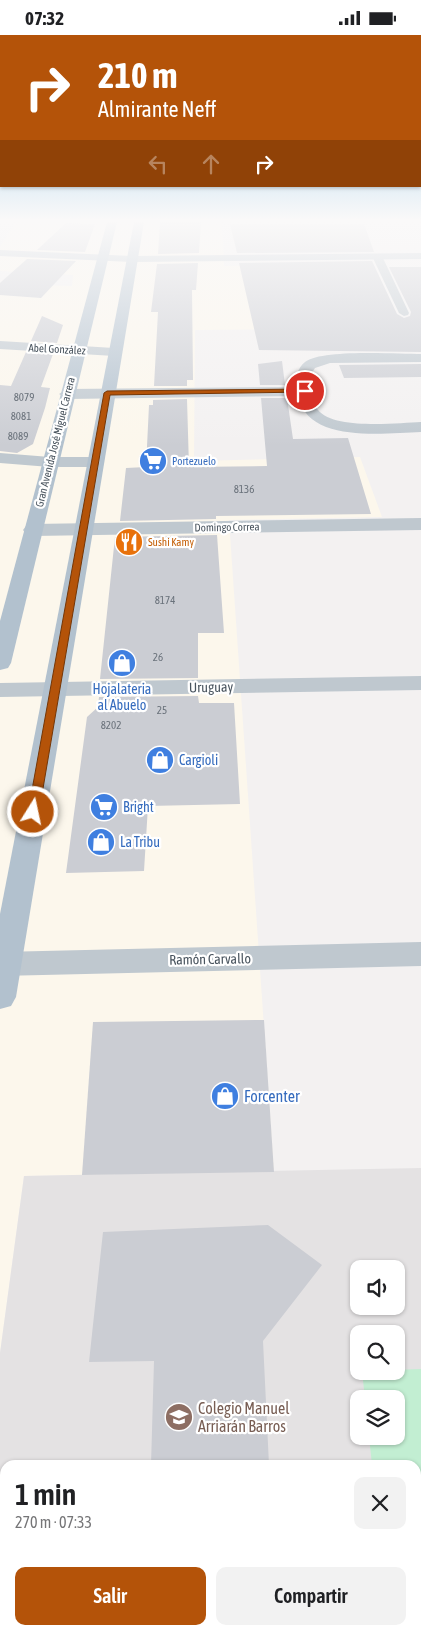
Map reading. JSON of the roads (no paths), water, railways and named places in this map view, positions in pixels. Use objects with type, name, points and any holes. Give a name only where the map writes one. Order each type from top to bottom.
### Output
[{"type":"main road","name":"Gran Avenida José Miguel Carrera","points":[[0,663],[6,614],[33,530],[92,297]]},
{"type":"main road","points":[[0,997],[3,964],[55,689],[125,297]]},
{"type":"street","name":"Abel González","points":[[0,345],[114,352]]},
{"type":"street","points":[[421,358],[322,360],[306,369],[303,376],[310,411],[318,419],[363,427],[421,427]]},
{"type":"street","points":[[67,394],[305,391]]},
{"type":"street","points":[[0,458],[50,462],[95,462]]},
{"type":"street","name":"Domingo Correa","points":[[33,530],[421,524]]},
{"type":"street","name":"Uruguay","points":[[0,690],[421,683]]},
{"type":"street","name":"Ramón Carvallo","points":[[3,964],[421,954]]},
{"type":"lane","points":[[396,297],[404,313]]},
{"type":"place","name":"Portezuelo","points":[[153,461]]},
{"type":"place","name":"Sushi Kamy","points":[[129,542]]},
{"type":"place","name":"Hojalateria al Abuelo","points":[[122,663]]},
{"type":"place","name":"Cargioli","points":[[160,760]]},
{"type":"place","name":"Bright","points":[[104,807]]},
{"type":"place","name":"La Tribu","points":[[101,842]]},
{"type":"place","name":"Forcenter","points":[[225,1096]]},
{"type":"place","name":"Colegio Manuel Arriarán Barros","points":[[179,1417]]}]
